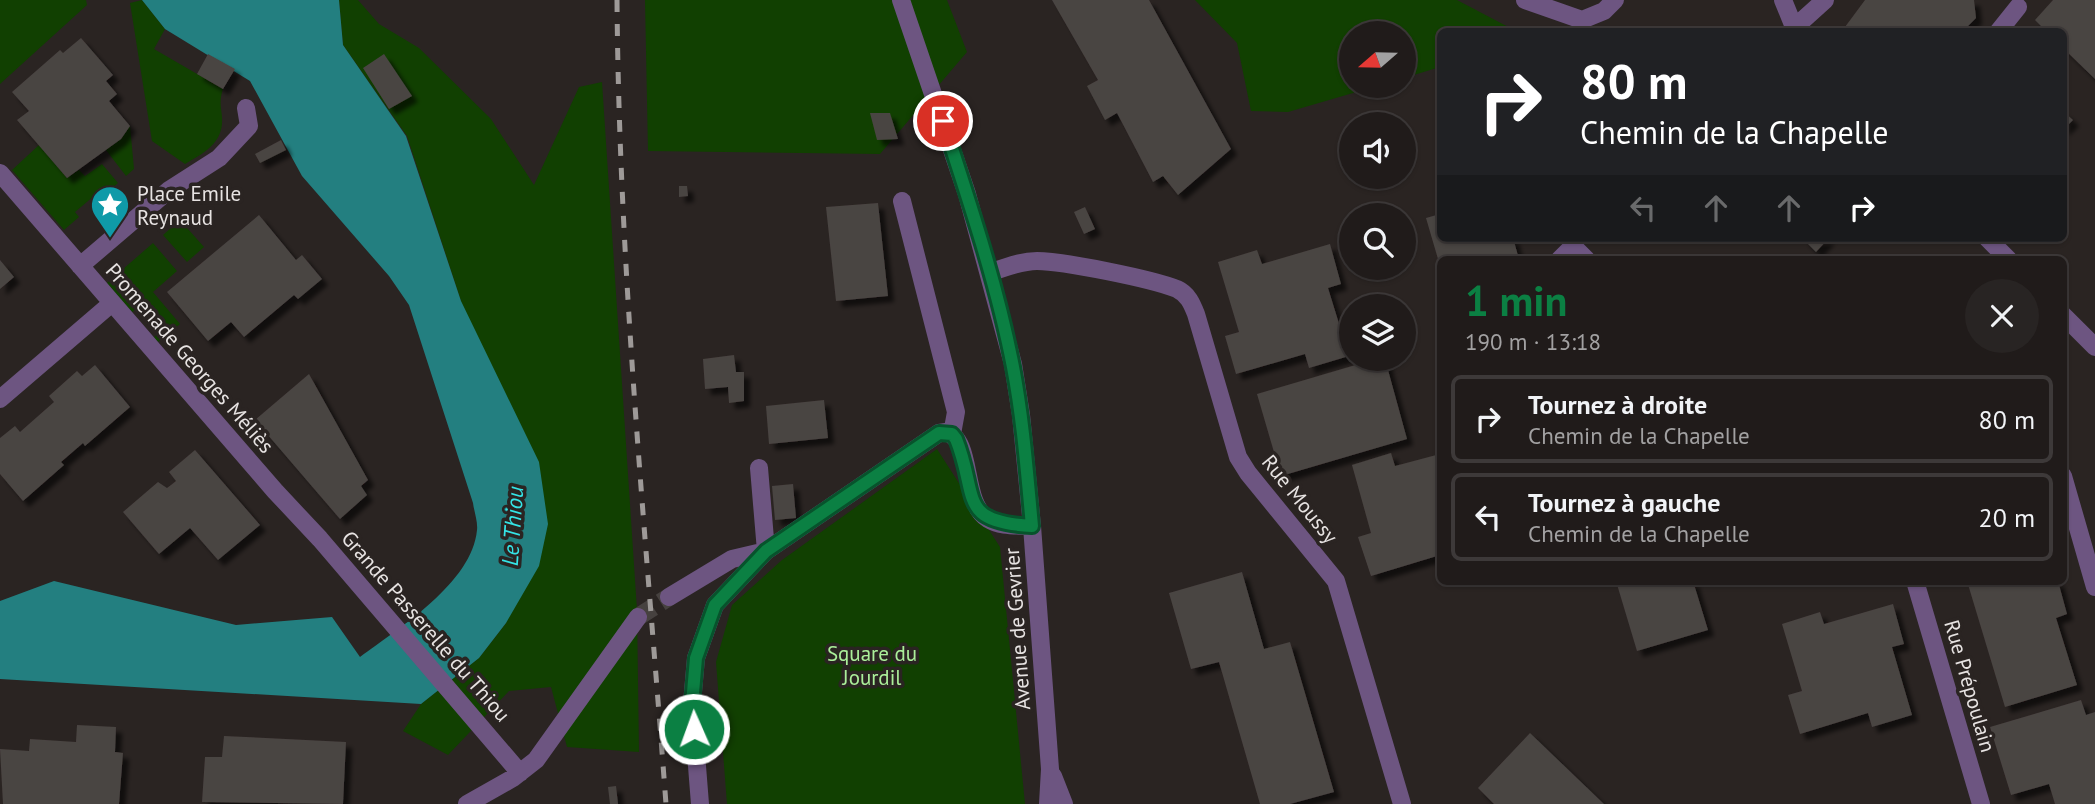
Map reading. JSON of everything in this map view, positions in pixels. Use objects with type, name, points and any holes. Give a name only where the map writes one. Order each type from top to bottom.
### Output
[{"type":"street","name":"Avenue de Gevrier","points":[[901,0],[923,59],[989,273],[1020,406],[1050,769],[1048,804]]},
{"type":"street","points":[[1525,0],[1582,20],[1604,11],[1615,0]]},
{"type":"street","points":[[1783,0],[1794,28]]},
{"type":"street","points":[[1797,28],[1825,0]]},
{"type":"street","points":[[2001,28],[2018,8]]},
{"type":"street","points":[[80,266],[169,190],[219,158],[250,126],[246,108]]},
{"type":"street","name":"Promenade Georges Méliès","points":[[0,173],[275,491],[320,538]]},
{"type":"street","points":[[902,201],[956,412],[952,434],[965,460],[975,504],[982,514],[1001,524],[1032,526]]},
{"type":"street","points":[[1563,256],[1573,246],[1583,256]]},
{"type":"street","name":"Rue Moussy","points":[[989,273],[1021,263],[1051,262],[1177,289],[1186,295],[1196,314],[1238,457],[1259,488],[1336,581],[1402,804]]},
{"type":"street","points":[[0,399],[112,303]]},
{"type":"street","points":[[2067,319],[2095,347]]},
{"type":"street","points":[[700,804],[692,704],[696,658],[715,605],[766,551],[939,433],[952,434]]},
{"type":"street","points":[[759,468],[766,551]]},
{"type":"street","points":[[2067,490],[2095,587]]},
{"type":"street","name":"Grande Passerelle du Thiou","points":[[320,538],[520,773]]},
{"type":"street","points":[[669,597],[732,558],[766,551]]},
{"type":"street","name":"Rue Prépoulain","points":[[1916,585],[1981,804]]},
{"type":"street","points":[[467,804],[520,773],[536,760],[638,617]]},
{"type":"street","name":"Avenue de Gevrier","points":[[1050,769],[1064,804]]},
{"type":"green space","points":[[0,0],[86,0],[87,5],[0,84]]},
{"type":"green space","points":[[142,0],[165,29],[154,49],[223,89],[220,134],[211,146],[185,164],[152,141],[130,3]]},
{"type":"green space","points":[[339,0],[358,0],[379,24],[419,48],[491,119],[534,185],[579,87],[602,82],[637,610],[639,752],[567,747],[551,687],[509,691],[448,755],[403,731],[421,704],[479,658],[506,623],[461,301],[407,136],[343,45]]},
{"type":"green space","points":[[645,0],[947,0],[967,52],[880,154],[648,151]]},
{"type":"green space","points":[[1195,0],[1457,0],[1510,28],[1437,28],[1437,68],[1416,74],[1416,21],[1339,21],[1339,97],[1288,112],[1251,111],[1237,43]]},
{"type":"green space","points":[[130,126],[134,169],[126,176],[106,150],[121,139]]},
{"type":"green space","points":[[39,145],[67,178],[79,170],[85,176],[102,164],[118,183],[99,200],[94,196],[75,212],[79,217],[64,230],[12,170]]},
{"type":"green space","points":[[180,220],[204,247],[187,262],[163,235]]},
{"type":"green space","points":[[153,243],[177,271],[153,292],[180,324],[158,342],[154,337],[158,334],[137,309],[132,312],[107,283]]},
{"type":"green space","name":"Square du Jourdil","points":[[937,449],[1000,547],[1025,804],[727,804],[716,662],[732,605],[782,560]]},
{"type":"water","name":"Le Thiou","points":[[142,0],[339,0],[343,45],[406,136],[461,301],[539,462],[548,524],[539,566],[506,623],[479,658],[421,704],[0,679],[0,601],[54,581],[236,625],[332,617],[360,657],[413,618],[448,586],[472,549],[477,530],[473,503],[409,305],[389,276],[302,176],[250,81],[165,29]]},
{"type":"building","points":[[1052,0],[1149,0],[1231,149],[1178,195],[1163,176],[1153,182],[1117,113],[1105,120],[1087,86],[1098,80]]},
{"type":"building","points":[[1865,0],[1974,0],[1976,18],[1966,28],[1845,27]]},
{"type":"building","points":[[2053,0],[2095,0],[2095,79],[2067,52],[2067,28],[2043,28],[2035,20]]},
{"type":"building","points":[[81,38],[113,75],[106,81],[117,94],[109,101],[130,126],[121,139],[67,178],[17,120],[29,111],[12,92],[60,50],[63,53]]},
{"type":"building","points":[[208,54],[235,69],[223,89],[197,74]]},
{"type":"building","points":[[384,54],[412,96],[389,109],[363,68]]},
{"type":"building","points":[[870,113],[890,113],[898,139],[877,140]]},
{"type":"building","points":[[2067,115],[2073,120],[2067,126]]},
{"type":"building","points":[[281,140],[286,150],[260,163],[255,154]]},
{"type":"building","points":[[679,186],[687,186],[688,196],[679,197]]},
{"type":"building","points":[[878,203],[888,296],[836,301],[826,207]]},
{"type":"building","points":[[1085,207],[1095,229],[1084,234],[1074,212]]},
{"type":"building","points":[[259,215],[296,260],[302,255],[322,279],[298,299],[294,295],[244,337],[231,322],[208,341],[167,292]]},
{"type":"building","points":[[1437,215],[1437,242],[1514,242],[1518,256],[1437,256],[1426,218]]},
{"type":"building","points":[[1806,242],[1825,242],[1816,252]]},
{"type":"building","points":[[1330,244],[1341,284],[1328,288],[1339,324],[1339,359],[1309,368],[1305,354],[1236,374],[1225,336],[1239,332],[1218,262],[1257,250],[1262,264]]},
{"type":"building","points":[[0,260],[14,277],[0,289]]},
{"type":"building","points":[[734,355],[736,372],[744,372],[744,401],[729,403],[728,387],[705,389],[703,359]]},
{"type":"building","points":[[95,365],[130,407],[85,446],[83,443],[61,462],[64,465],[23,501],[0,474],[0,438],[15,426],[20,432],[54,402],[49,396],[77,371],[82,376]]},
{"type":"building","points":[[1339,370],[1388,371],[1407,439],[1281,476],[1257,394]]},
{"type":"building","points":[[309,374],[368,480],[361,486],[367,495],[340,519],[255,420]]},
{"type":"building","points":[[824,400],[828,438],[769,444],[766,406]]},
{"type":"building","points":[[195,450],[260,525],[218,560],[190,528],[159,554],[123,512],[158,482],[167,488],[176,481],[169,472]]},
{"type":"building","points":[[1391,453],[1395,466],[1437,455],[1437,556],[1371,576],[1358,537],[1371,533],[1352,465]]},
{"type":"building","points":[[793,484],[796,518],[775,520],[772,486]]},
{"type":"building","points":[[1242,572],[1264,649],[1290,642],[1334,792],[1290,804],[1260,804],[1219,662],[1191,669],[1169,593]]},
{"type":"building","points":[[1617,585],[1694,585],[1708,630],[1637,651]]},
{"type":"building","points":[[1968,585],[2059,585],[2067,614],[2056,618],[2077,685],[2005,707]]},
{"type":"building","points":[[1893,604],[1904,644],[1892,647],[1912,715],[1872,727],[1868,713],[1800,734],[1788,695],[1802,691],[1782,624],[1820,612],[1824,624]]},
{"type":"building","points":[[2081,700],[2086,715],[2095,712],[2095,804],[2055,804],[2049,784],[2011,795],[1990,727]]},
{"type":"building","points":[[77,725],[116,727],[115,752],[123,753],[119,804],[3,804],[0,749],[29,751],[30,739],[76,742]]},
{"type":"building","points":[[1530,733],[1604,804],[1494,804],[1478,788]]},
{"type":"building","points":[[224,736],[346,742],[343,804],[202,802],[205,757],[222,757]]},
{"type":"building","points":[[616,786],[618,804],[610,804],[608,787]]},
{"type":"tunnel","points":[[638,617],[669,597]]},
{"type":"railway","points":[[617,0],[628,302],[666,804]]},
{"type":"place","name":"Place Emile Reynaud","points":[[110,239]]},
{"type":"route","points":[[694,729],[692,704],[696,658],[715,605],[766,551],[939,433],[952,434],[956,439],[965,460],[975,504],[982,514],[1001,524],[1032,526],[1013,364],[971,210],[943,121]]}]
